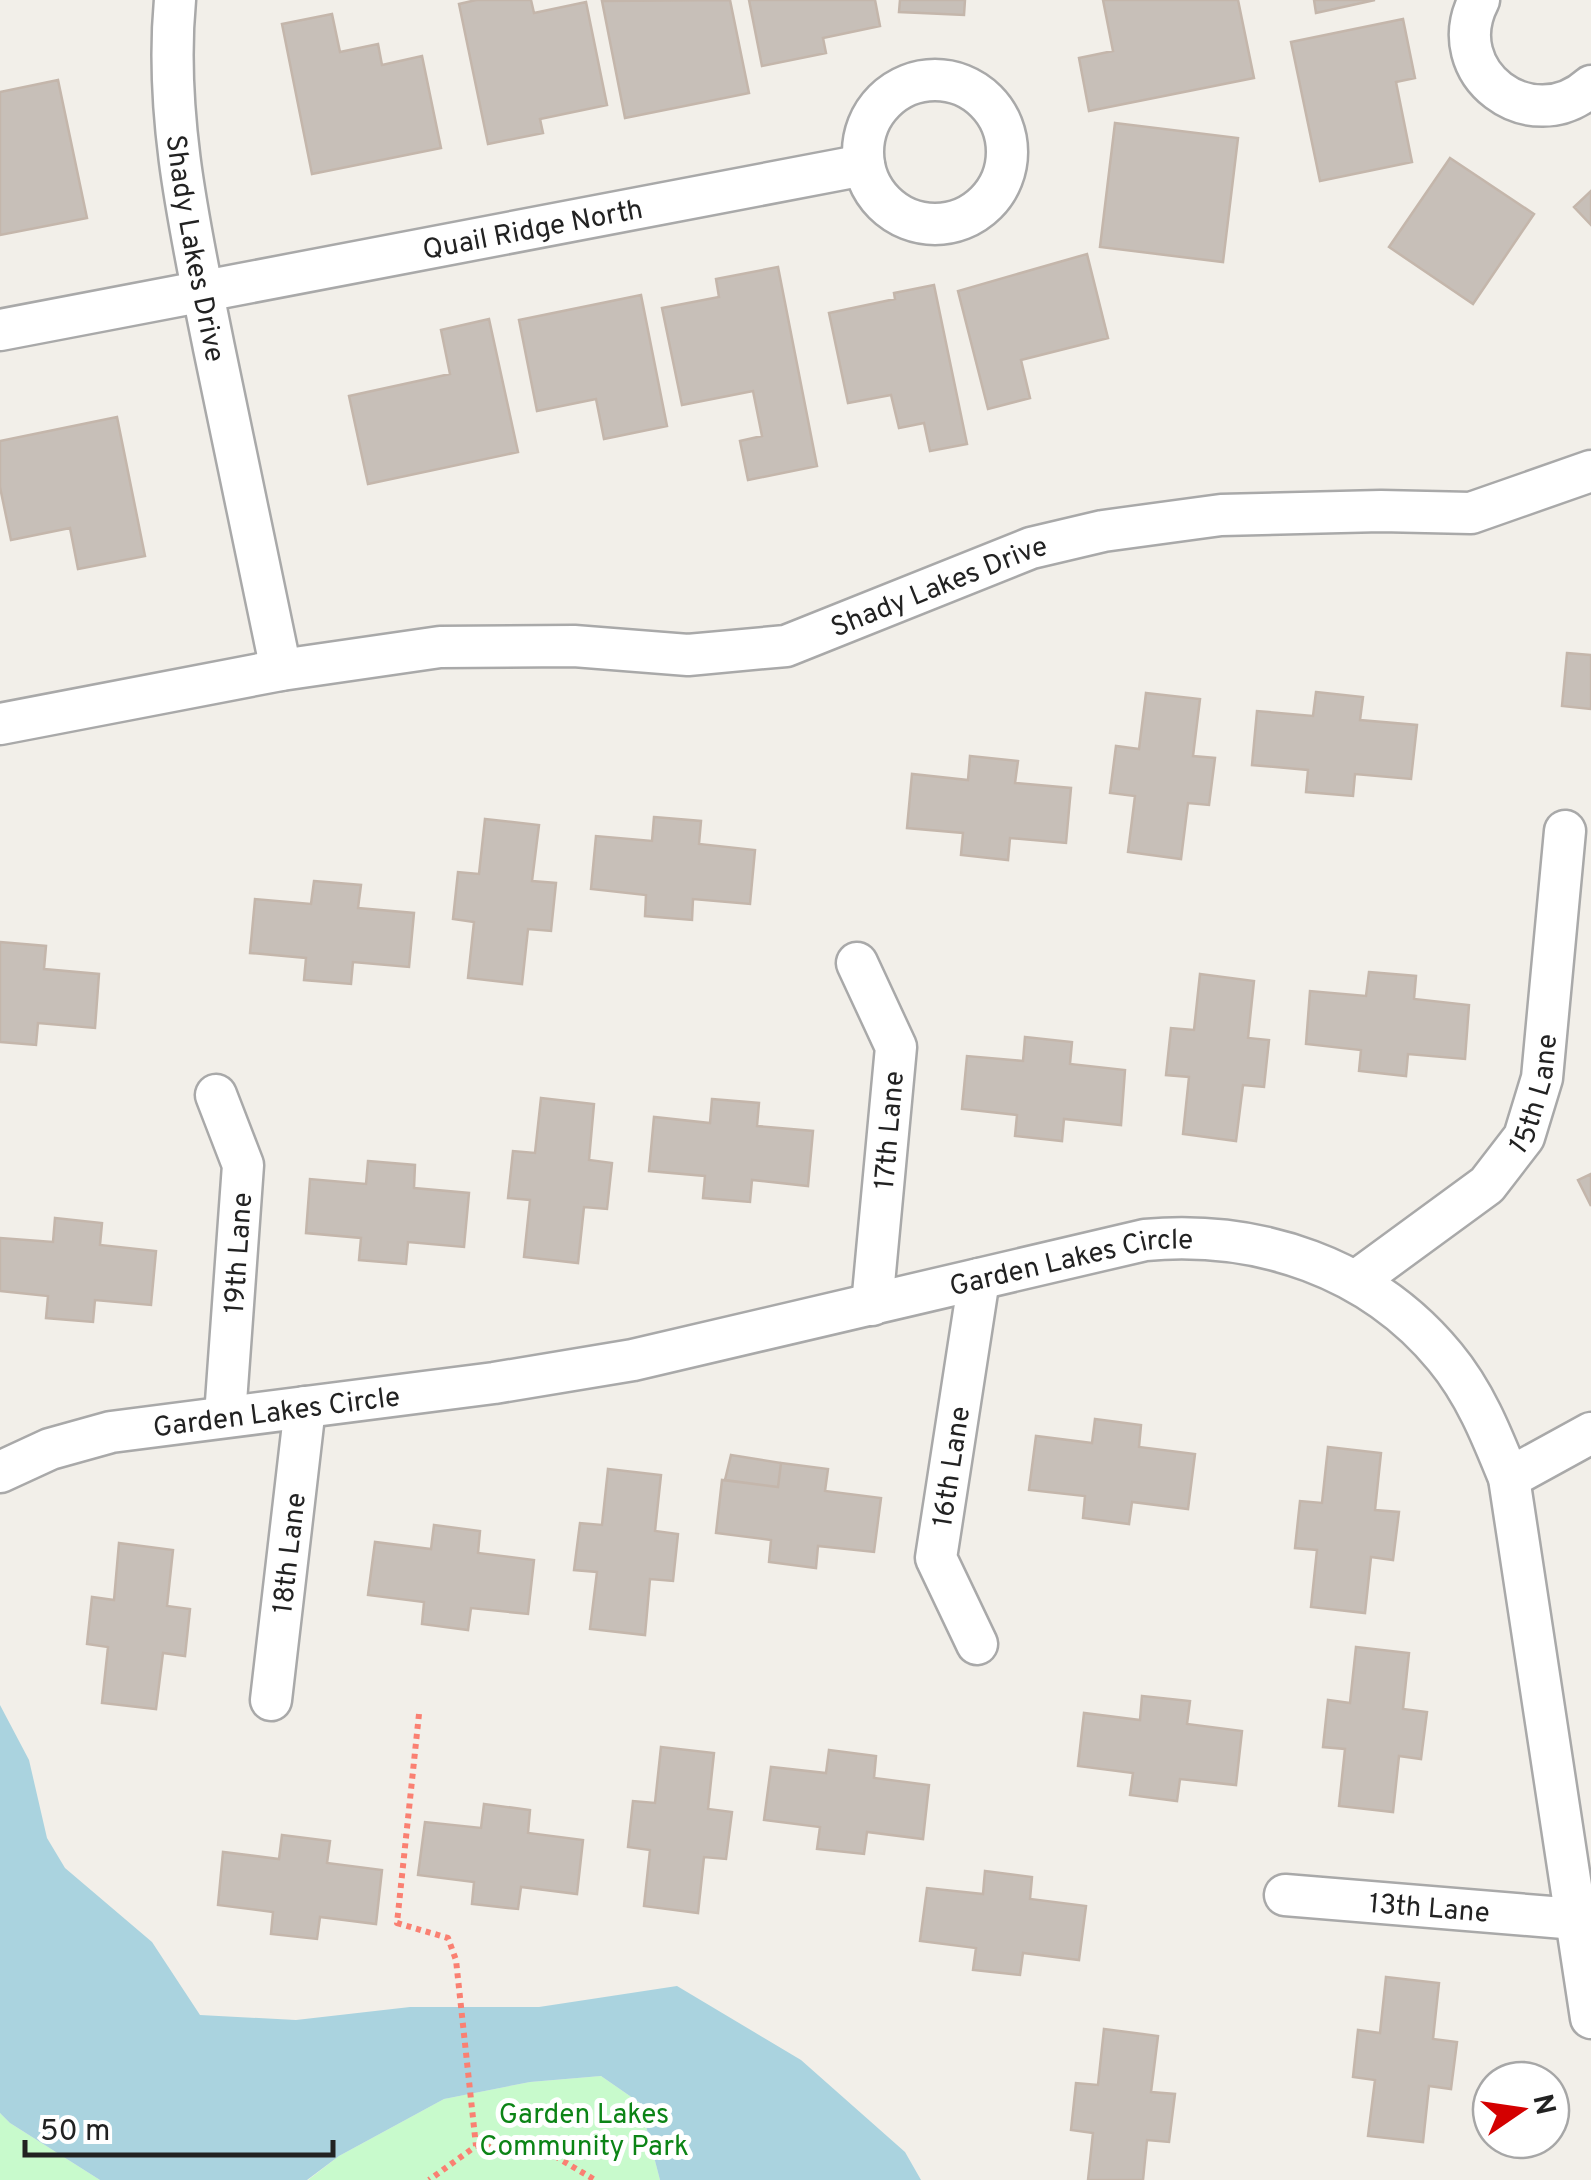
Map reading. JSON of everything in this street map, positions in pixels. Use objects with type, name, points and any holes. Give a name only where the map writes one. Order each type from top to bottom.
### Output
[{"type":"street","name":"Shady Lakes Drive","points":[[175,0],[170,46],[172,119],[202,290],[281,670]]},
{"type":"street","points":[[1479,0],[1472,12],[1469,36],[1474,61],[1487,82],[1508,99],[1542,107],[1566,102],[1591,86]]},
{"type":"street","name":"Quail Ridge North","points":[[0,330],[864,165]]},
{"type":"street","name":"Shady Lakes Drive","points":[[0,724],[281,670],[440,647],[574,646],[688,655],[786,646],[1031,548],[1103,531],[1221,515],[1471,513],[1591,472]]},
{"type":"street","name":"15th Lane","points":[[1356,1281],[1487,1185],[1524,1137],[1542,1078],[1565,830]]},
{"type":"street","name":"17th Lane","points":[[857,963],[896,1047],[872,1304]]},
{"type":"street","name":"19th Lane","points":[[216,1095],[243,1165],[225,1416]]},
{"type":"street","name":"Garden Lakes Circle","points":[[0,1472],[50,1449],[111,1432],[494,1383],[632,1360],[1145,1240],[1215,1237],[1284,1250],[1356,1281],[1395,1308],[1445,1356],[1486,1421],[1509,1478],[1591,2018]]},
{"type":"street","name":"16th Lane","points":[[977,1644],[936,1558],[979,1278]]},
{"type":"street","name":"18th Lane","points":[[270,1700],[305,1407]]},
{"type":"street","points":[[1509,1478],[1591,1433]]},
{"type":"street","name":"13th Lane","points":[[1285,1895],[1576,1919]]},
{"type":"path","points":[[419,1714],[397,1923],[448,1938],[456,1960],[476,2146]]},
{"type":"path","points":[[429,2180],[476,2146],[548,2152],[594,2180]]},
{"type":"green space","name":"Garden Lakes Community Park","points":[[601,2076],[640,2103],[660,2180],[308,2180],[339,2156],[444,2099],[530,2082]]},
{"type":"green space","points":[[0,2113],[10,2123],[100,2180],[0,2180]]},
{"type":"water","points":[[0,1705],[29,1760],[47,1838],[65,1868],[152,1942],[200,2015],[296,2020],[410,2007],[539,2007],[677,1986],[801,2060],[905,2152],[921,2180],[660,2180],[640,2103],[601,2076],[530,2082],[444,2099],[339,2156],[307,2180],[100,2180],[0,2113]]},
{"type":"building","points":[[476,0],[531,0],[534,13],[586,2],[607,105],[540,119],[543,133],[488,144],[459,4]]},
{"type":"building","points":[[730,0],[749,93],[625,118],[602,1]]},
{"type":"building","points":[[749,0],[875,0],[880,26],[823,38],[826,53],[762,66]]},
{"type":"building","points":[[900,0],[965,0],[964,15],[899,12]]},
{"type":"building","points":[[1103,0],[1238,0],[1254,78],[1089,111],[1079,58],[1113,51]]},
{"type":"building","points":[[1314,0],[1375,0],[1316,13]]},
{"type":"building","points":[[332,14],[340,52],[378,44],[382,65],[422,56],[441,148],[312,174],[282,24]]},
{"type":"building","points":[[1403,19],[1415,78],[1396,82],[1412,162],[1320,181],[1291,42]]},
{"type":"building","points":[[58,80],[87,218],[0,235],[0,92]]},
{"type":"building","points":[[1115,123],[1238,138],[1223,262],[1100,247]]},
{"type":"building","points":[[1450,158],[1534,214],[1473,304],[1389,247]]},
{"type":"building","points":[[1591,191],[1591,225],[1574,207]]},
{"type":"building","points":[[1087,254],[1108,338],[1021,360],[1030,398],[988,409],[958,291]]},
{"type":"building","points":[[778,267],[817,466],[748,480],[740,441],[762,436],[753,391],[682,405],[662,308],[719,297],[716,279]]},
{"type":"building","points":[[934,285],[967,444],[930,451],[924,423],[899,428],[891,395],[848,403],[829,313],[895,299],[894,293]]},
{"type":"building","points":[[641,295],[667,426],[604,439],[596,399],[537,411],[519,320]]},
{"type":"building","points":[[489,319],[518,452],[368,484],[349,396],[450,374],[441,330]]},
{"type":"building","points":[[117,417],[145,556],[78,569],[70,528],[11,540],[0,487],[0,441]]},
{"type":"building","points":[[1567,653],[1591,655],[1591,709],[1562,706]]},
{"type":"building","points":[[1316,692],[1363,697],[1360,720],[1417,725],[1411,779],[1355,774],[1353,796],[1306,792],[1308,770],[1252,765],[1257,711],[1313,716]]},
{"type":"building","points":[[1146,693],[1200,699],[1193,756],[1215,758],[1209,805],[1188,803],[1181,859],[1128,852],[1135,796],[1110,793],[1116,746],[1139,749]]},
{"type":"building","points":[[970,756],[1018,761],[1015,783],[1071,788],[1066,843],[1010,838],[1008,860],[961,855],[963,833],[907,828],[912,774],[968,780]]},
{"type":"building","points":[[654,817],[701,821],[699,844],[755,850],[750,904],[693,899],[692,920],[645,916],[646,895],[591,889],[596,836],[652,841]]},
{"type":"building","points":[[485,819],[539,825],[532,881],[556,883],[551,931],[528,929],[522,984],[468,978],[474,922],[453,919],[458,872],[479,874]]},
{"type":"building","points":[[314,881],[361,885],[358,908],[414,913],[409,967],[353,962],[351,984],[304,980],[306,958],[250,953],[255,899],[311,904]]},
{"type":"building","points":[[0,942],[46,946],[44,969],[99,974],[95,1028],[38,1023],[36,1045],[0,1042]]},
{"type":"building","points":[[1369,972],[1416,976],[1414,999],[1469,1005],[1465,1059],[1408,1054],[1406,1076],[1359,1071],[1361,1050],[1306,1044],[1310,991],[1366,996]]},
{"type":"building","points":[[1200,974],[1254,981],[1248,1038],[1269,1040],[1264,1087],[1243,1085],[1236,1141],[1183,1134],[1189,1077],[1166,1075],[1171,1028],[1194,1030]]},
{"type":"building","points":[[1025,1037],[1072,1042],[1070,1064],[1125,1070],[1121,1125],[1064,1119],[1062,1141],[1015,1136],[1017,1115],[962,1109],[967,1056],[1023,1061]]},
{"type":"building","points":[[541,1098],[594,1104],[589,1160],[612,1163],[607,1209],[584,1207],[578,1263],[524,1257],[530,1200],[508,1198],[513,1151],[535,1153]]},
{"type":"building","points":[[712,1099],[759,1103],[757,1126],[813,1131],[808,1186],[752,1180],[750,1202],[703,1198],[705,1176],[649,1171],[654,1117],[710,1123]]},
{"type":"building","points":[[368,1161],[415,1165],[414,1188],[469,1193],[464,1247],[408,1242],[406,1264],[359,1260],[361,1238],[306,1233],[310,1179],[366,1184]]},
{"type":"building","points":[[1591,1174],[1591,1206],[1578,1180]]},
{"type":"building","points":[[55,1218],[102,1223],[100,1245],[156,1251],[151,1305],[95,1300],[93,1322],[46,1318],[48,1296],[0,1291],[0,1238],[53,1242]]},
{"type":"building","points":[[1095,1419],[1141,1425],[1139,1447],[1195,1454],[1188,1509],[1132,1502],[1129,1524],[1083,1518],[1085,1496],[1029,1490],[1036,1436],[1092,1443]]},
{"type":"building","points":[[1328,1447],[1381,1453],[1375,1510],[1399,1512],[1393,1560],[1371,1557],[1365,1613],[1311,1607],[1317,1550],[1295,1548],[1300,1501],[1322,1503]]},
{"type":"building","points":[[731,1455],[781,1463],[778,1487],[725,1480]]},
{"type":"building","points":[[781,1463],[828,1469],[825,1491],[881,1498],[874,1552],[818,1546],[816,1568],[769,1562],[771,1540],[716,1533],[722,1480],[778,1487]]},
{"type":"building","points":[[608,1469],[661,1475],[655,1531],[678,1534],[673,1581],[650,1579],[645,1635],[590,1629],[597,1572],[574,1570],[580,1523],[602,1525]]},
{"type":"building","points":[[434,1525],[480,1531],[478,1553],[534,1560],[528,1614],[471,1608],[468,1630],[422,1624],[424,1602],[368,1595],[375,1542],[431,1549]]},
{"type":"building","points":[[119,1543],[173,1550],[167,1606],[190,1609],[185,1656],[163,1653],[156,1709],[102,1703],[108,1647],[87,1644],[92,1597],[114,1600]]},
{"type":"building","points":[[1356,1647],[1409,1653],[1403,1709],[1427,1712],[1421,1759],[1399,1756],[1393,1812],[1339,1806],[1345,1749],[1323,1747],[1328,1700],[1350,1703]]},
{"type":"building","points":[[1142,1696],[1190,1701],[1187,1724],[1242,1731],[1236,1785],[1180,1779],[1177,1801],[1130,1795],[1133,1773],[1078,1766],[1084,1713],[1140,1720]]},
{"type":"building","points":[[661,1747],[714,1753],[708,1809],[732,1812],[726,1859],[704,1857],[698,1913],[644,1906],[650,1850],[628,1847],[633,1801],[655,1803]]},
{"type":"building","points":[[829,1750],[876,1756],[874,1778],[929,1785],[923,1839],[867,1832],[864,1854],[817,1849],[820,1827],[764,1820],[771,1767],[826,1773]]},
{"type":"building","points":[[484,1804],[530,1810],[528,1833],[583,1840],[577,1894],[521,1887],[518,1909],[472,1904],[474,1882],[418,1875],[425,1822],[481,1828]]},
{"type":"building","points":[[282,1835],[330,1841],[327,1863],[382,1870],[376,1924],[320,1917],[317,1939],[271,1934],[273,1912],[218,1905],[223,1852],[279,1859]]},
{"type":"building","points":[[985,1871],[1032,1877],[1030,1899],[1086,1906],[1079,1960],[1023,1953],[1020,1975],[973,1970],[976,1948],[920,1941],[927,1888],[983,1894]]},
{"type":"building","points":[[1386,1977],[1439,1983],[1433,2039],[1457,2042],[1451,2089],[1429,2086],[1423,2142],[1368,2136],[1375,2080],[1353,2077],[1358,2030],[1380,2033]]},
{"type":"building","points":[[1104,2029],[1158,2036],[1151,2092],[1175,2094],[1169,2142],[1147,2140],[1143,2180],[1088,2180],[1093,2133],[1071,2130],[1076,2083],[1098,2085]]}]
